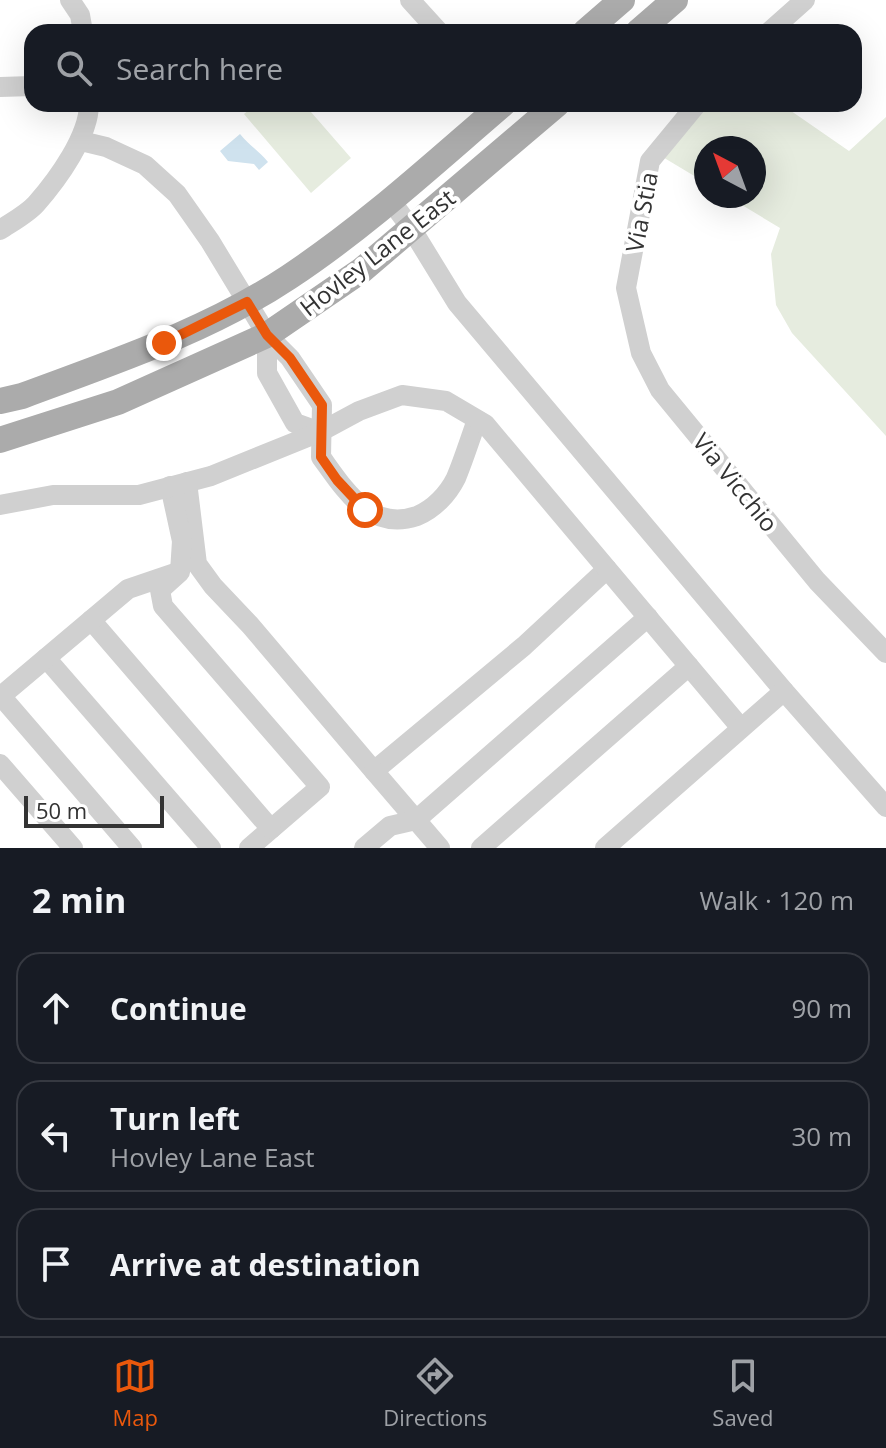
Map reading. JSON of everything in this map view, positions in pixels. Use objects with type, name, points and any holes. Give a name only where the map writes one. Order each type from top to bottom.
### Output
[{"type":"main road","points":[[594,24],[622,0]]},
{"type":"main road","points":[[647,24],[675,0]]},
{"type":"main road","name":"Hovley Lane East","points":[[0,401],[22,396],[164,343],[247,302],[312,262],[360,227],[494,112]]},
{"type":"main road","name":"Hovley Lane East","points":[[0,440],[118,402],[267,335],[362,270],[548,112]]},
{"type":"street","points":[[70,0],[80,15],[82,24]]},
{"type":"street","points":[[410,0],[432,24]]},
{"type":"street","points":[[778,24],[805,0]]},
{"type":"street","points":[[0,87],[24,86]]},
{"type":"street","points":[[0,230],[35,206],[81,141],[89,112]]},
{"type":"street","name":"Via Stia","points":[[626,288],[650,161],[690,112]]},
{"type":"street","points":[[81,141],[106,147],[145,165],[177,194],[210,241],[267,335],[290,358],[322,405],[321,457],[356,502],[375,516],[402,520],[420,515],[445,496],[455,479],[477,420]]},
{"type":"street","points":[[391,201],[457,303],[784,691],[886,807]]},
{"type":"street","name":"Via Vicchio","points":[[626,288],[641,353],[660,390],[817,581],[886,653]]},
{"type":"street","points":[[267,335],[267,373],[295,423],[320,432]]},
{"type":"street","points":[[0,505],[53,495],[139,495],[211,476],[402,395],[446,401],[485,424],[741,728]]},
{"type":"street","points":[[178,484],[182,541],[189,568],[213,586],[440,848]]},
{"type":"street","points":[[132,848],[0,697],[128,589],[189,568]]},
{"type":"street","points":[[189,568],[160,590],[163,606],[320,787],[249,848]]},
{"type":"street","points":[[374,771],[524,646],[607,569]]},
{"type":"street","points":[[364,848],[390,826],[416,820],[648,617]]},
{"type":"street","points":[[91,620],[271,829]]},
{"type":"street","points":[[46,658],[211,848]]},
{"type":"street","points":[[481,848],[689,666]]},
{"type":"street","points":[[605,848],[784,691]]},
{"type":"street","points":[[0,764],[73,848]]},
{"type":"shaded area","points":[[311,112],[351,158],[311,193],[244,114]]},
{"type":"shaded area","points":[[697,112],[793,112],[849,151],[886,117],[886,436],[792,333],[776,305],[771,254],[780,228],[747,208],[766,208],[766,136],[694,136],[694,176],[661,156]]},
{"type":"water","points":[[240,134],[268,162],[259,170],[254,164],[228,161],[220,151]]},
{"type":"route","points":[[164,343],[247,302],[267,335],[290,358],[322,405],[321,457],[365,510]]}]
